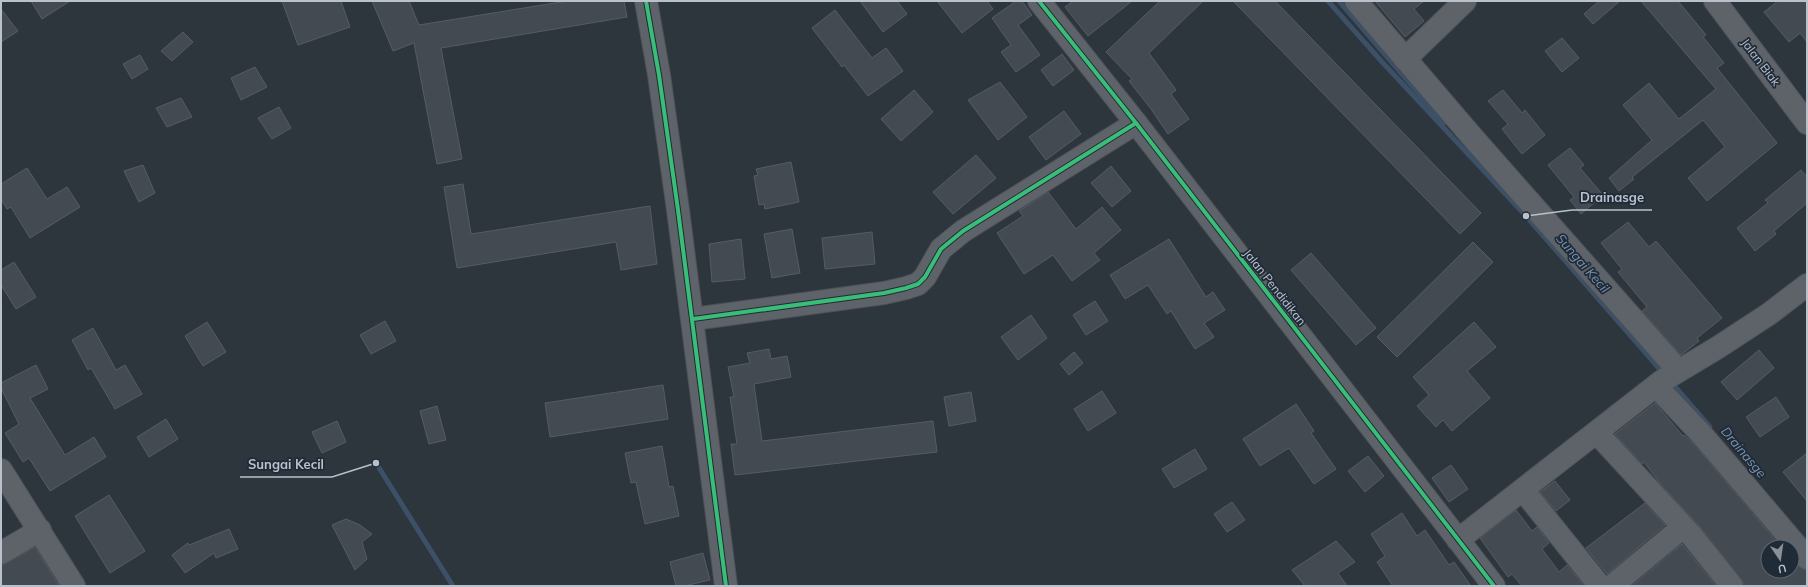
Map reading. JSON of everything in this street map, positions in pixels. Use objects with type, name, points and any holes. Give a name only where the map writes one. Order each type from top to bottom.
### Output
[{"type":"street","points":[[646,1],[660,82],[693,319],[726,586]]},
{"type":"street","name":"Jalan Pendidikan","points":[[1039,1],[1136,123],[1494,586]]},
{"type":"street","points":[[1356,1],[1666,378],[1703,436],[1807,558]]},
{"type":"street","points":[[1405,59],[1465,1]]},
{"type":"street","name":"Jalan Biak","points":[[1715,1],[1807,123]]},
{"type":"street","points":[[693,319],[884,293],[918,284],[925,277],[941,249],[963,231],[1136,123]]},
{"type":"street","points":[[1458,540],[1666,378],[1750,327],[1807,286]]},
{"type":"street","points":[[1597,432],[1683,527],[1730,585]]},
{"type":"street","points":[[1,470],[74,586]]},
{"type":"street","points":[[1522,490],[1600,586]]},
{"type":"street","points":[[1612,586],[1683,527]]},
{"type":"street","points":[[1,553],[40,530]]},
{"type":"building","points":[[31,1],[70,1],[42,19]]},
{"type":"building","points":[[282,1],[341,1],[350,27],[298,45]]},
{"type":"building","points":[[372,1],[409,1],[419,25],[567,1],[624,1],[627,17],[441,48],[462,159],[437,164],[414,43],[393,51]]},
{"type":"building","points":[[860,1],[897,1],[907,14],[883,32]]},
{"type":"building","points":[[937,1],[987,1],[993,9],[962,33]]},
{"type":"building","points":[[1016,1],[1022,1],[1032,15],[1018,25],[1040,55],[1016,72],[1001,52],[1011,45],[992,18]]},
{"type":"building","points":[[1073,1],[1132,1],[1088,36],[1065,7]]},
{"type":"building","points":[[1160,1],[1203,1],[1149,53],[1176,90],[1171,94],[1189,119],[1168,134],[1129,81],[1132,79],[1106,52]]},
{"type":"building","points":[[1233,1],[1275,1],[1481,213],[1460,234]]},
{"type":"building","points":[[1375,1],[1424,1],[1414,9],[1424,21],[1405,37]]},
{"type":"building","points":[[1599,1],[1620,1],[1593,24],[1584,14]]},
{"type":"building","points":[[1641,1],[1678,1],[1706,35],[1703,37],[1724,63],[1717,68],[1777,143],[1707,201],[1688,178],[1725,147],[1703,120],[1632,177],[1634,179],[1619,191],[1609,178],[1652,140],[1623,105],[1649,83],[1679,119],[1716,89]]},
{"type":"building","points":[[1778,1],[1807,1],[1807,42],[1800,33],[1789,42],[1764,12]]},
{"type":"building","points":[[1,9],[18,31],[1,42]]},
{"type":"building","points":[[835,10],[872,58],[886,48],[903,71],[868,96],[844,65],[842,67],[812,28]]},
{"type":"building","points":[[183,32],[193,42],[172,61],[161,51]]},
{"type":"building","points":[[1562,38],[1579,58],[1562,72],[1545,51]]},
{"type":"building","points":[[1062,54],[1074,70],[1053,86],[1041,70]]},
{"type":"building","points":[[140,55],[148,69],[132,79],[123,64]]},
{"type":"building","points":[[255,67],[267,87],[241,100],[231,78]]},
{"type":"building","points":[[1000,82],[1027,117],[998,140],[968,100]]},
{"type":"building","points":[[914,90],[933,112],[901,141],[881,119]]},
{"type":"building","points":[[1503,90],[1522,113],[1525,110],[1545,135],[1522,154],[1502,129],[1508,124],[1488,101]]},
{"type":"building","points":[[181,98],[192,117],[167,127],[156,108]]},
{"type":"building","points":[[279,107],[291,128],[272,139],[258,118]]},
{"type":"building","points":[[1064,111],[1081,134],[1046,160],[1029,137]]},
{"type":"building","points":[[1570,148],[1584,165],[1580,168],[1603,195],[1581,214],[1570,200],[1574,197],[1548,165]]},
{"type":"building","points":[[976,155],[996,178],[953,214],[933,192]]},
{"type":"building","points":[[791,162],[799,202],[765,209],[764,204],[759,205],[754,176],[758,175],[756,169]]},
{"type":"building","points":[[143,165],[155,193],[139,202],[124,171]]},
{"type":"building","points":[[1111,166],[1131,191],[1112,207],[1091,183]]},
{"type":"building","points":[[27,168],[47,199],[67,187],[80,207],[30,238],[11,207],[7,209],[1,199],[1,184]]},
{"type":"building","points":[[1801,170],[1807,177],[1807,203],[1774,231],[1776,234],[1755,251],[1737,228],[1768,203],[1765,200]]},
{"type":"building","points":[[463,184],[471,234],[650,206],[657,264],[621,270],[616,242],[457,268],[444,187]]},
{"type":"building","points":[[1048,192],[1076,229],[1102,207],[1121,230],[1094,253],[1100,260],[1072,281],[1053,255],[1024,274],[997,233],[1023,216],[1019,211]]},
{"type":"building","points":[[1628,222],[1649,247],[1656,241],[1722,318],[1697,338],[1699,341],[1681,355],[1642,311],[1647,307],[1618,272],[1622,269],[1601,243]]},
{"type":"building","points":[[792,229],[800,273],[772,278],[764,234]]},
{"type":"building","points":[[872,232],[875,264],[825,269],[822,238]]},
{"type":"building","points":[[741,239],[745,279],[712,282],[709,244]]},
{"type":"building","points":[[1169,239],[1206,297],[1213,292],[1225,310],[1204,323],[1214,337],[1195,349],[1171,311],[1167,314],[1148,285],[1125,299],[1110,275]]},
{"type":"building","points":[[1473,242],[1493,262],[1397,357],[1377,337]]},
{"type":"building","points":[[1311,253],[1376,328],[1356,345],[1291,270]]},
{"type":"building","points":[[14,262],[36,297],[16,309],[1,285],[1,270]]},
{"type":"building","points":[[1095,301],[1108,321],[1086,335],[1073,315]]},
{"type":"building","points":[[1031,315],[1047,338],[1018,360],[1001,337]]},
{"type":"building","points":[[385,321],[396,341],[371,354],[360,335]]},
{"type":"building","points":[[207,322],[226,352],[203,366],[185,336]]},
{"type":"building","points":[[1474,322],[1496,347],[1467,371],[1490,398],[1452,431],[1443,420],[1436,427],[1417,406],[1429,395],[1413,377]]},
{"type":"building","points":[[93,328],[116,370],[125,365],[142,394],[115,409],[91,368],[88,370],[72,340]]},
{"type":"building","points":[[769,349],[771,359],[787,356],[791,377],[754,384],[762,441],[933,421],[937,452],[735,475],[731,444],[737,444],[730,397],[734,397],[728,367],[750,363],[747,353]]},
{"type":"building","points":[[1759,350],[1774,368],[1737,400],[1721,382]]},
{"type":"building","points":[[1074,352],[1083,363],[1069,375],[1060,364]]},
{"type":"building","points":[[36,365],[48,389],[30,398],[65,455],[94,437],[106,457],[50,491],[29,458],[23,462],[5,433],[19,424],[1,388],[1,383]]},
{"type":"building","points":[[663,385],[668,419],[550,437],[545,403]]},
{"type":"building","points":[[1102,391],[1116,413],[1088,431],[1074,409]]},
{"type":"building","points":[[971,392],[976,421],[949,426],[944,397]]},
{"type":"building","points":[[1776,397],[1789,417],[1760,437],[1746,417]]},
{"type":"building","points":[[1655,403],[1683,436],[1684,435],[1694,444],[1774,539],[1760,539],[1760,579],[1800,579],[1800,567],[1807,571],[1807,586],[1746,586],[1701,528],[1659,482],[1644,462],[1642,464],[1615,434]]},
{"type":"building","points":[[1296,404],[1314,431],[1311,433],[1336,469],[1314,484],[1289,448],[1260,466],[1243,439]]},
{"type":"building","points":[[437,406],[446,440],[429,444],[420,411]]},
{"type":"building","points":[[166,419],[178,439],[149,457],[137,437]]},
{"type":"building","points":[[337,421],[346,442],[322,453],[312,432]]},
{"type":"building","points":[[662,446],[669,487],[673,486],[679,516],[645,524],[636,482],[631,483],[625,453]]},
{"type":"building","points":[[1195,449],[1207,469],[1174,488],[1162,469]]},
{"type":"building","points":[[1807,453],[1807,501],[1783,472]]},
{"type":"building","points":[[1368,456],[1384,476],[1365,492],[1348,471]]},
{"type":"building","points":[[1451,465],[1468,489],[1449,502],[1432,478]]},
{"type":"building","points":[[1555,481],[1570,500],[1556,511],[1540,492]]},
{"type":"building","points":[[109,495],[145,551],[110,573],[75,516]]},
{"type":"building","points":[[1232,502],[1245,520],[1227,532],[1214,514]]},
{"type":"building","points":[[1645,503],[1665,525],[1607,574],[1586,548]]},
{"type":"building","points":[[1516,510],[1532,531],[1537,527],[1549,543],[1542,549],[1559,572],[1567,565],[1584,586],[1522,586],[1512,574],[1508,577],[1480,538]]},
{"type":"building","points":[[1402,513],[1417,536],[1425,530],[1449,565],[1454,562],[1471,586],[1393,586],[1377,562],[1385,556],[1371,534]]},
{"type":"building","points":[[346,519],[360,525],[372,534],[362,542],[367,559],[355,570],[332,525]]},
{"type":"building","points":[[229,529],[238,549],[216,558],[214,553],[185,573],[172,555],[188,543],[189,545]]},
{"type":"building","points":[[1336,541],[1355,562],[1338,573],[1347,586],[1305,586],[1292,570]]},
{"type":"building","points":[[1682,544],[1716,586],[1632,586]]},
{"type":"building","points":[[35,547],[59,586],[1,586],[1,566]]},
{"type":"building","points":[[703,553],[710,580],[684,586],[676,586],[670,562]]},
{"type":"waterway","name":"Sungai Kecil","points":[[1328,1],[1383,63],[1526,216],[1664,374]]},
{"type":"waterway","name":"Sungai Kecil","points":[[1339,1],[1444,123]]},
{"type":"waterway","name":"Sungai Kecil","points":[[1671,382],[1710,427]]},
{"type":"waterway","name":"Sungai Kecil","points":[[376,463],[453,586]]},
{"type":"cycle path","points":[[646,1],[659,75],[678,210],[726,586]]},
{"type":"cycle path","points":[[1039,1],[1136,123],[1494,586]]},
{"type":"cycle path","points":[[693,319],[884,293],[918,284],[925,277],[941,249],[963,231],[1136,123]]},
{"type":"place","name":"Drainasge","points":[[1526,216]]},
{"type":"place","name":"Sungai Kecil","points":[[376,463]]}]
